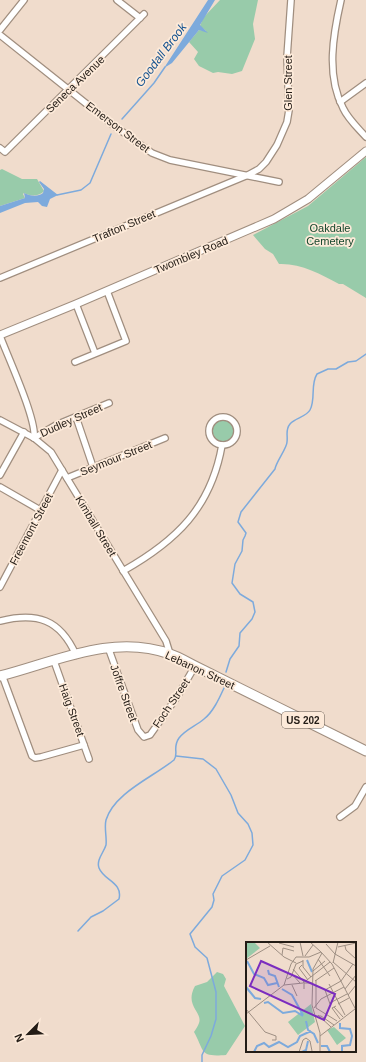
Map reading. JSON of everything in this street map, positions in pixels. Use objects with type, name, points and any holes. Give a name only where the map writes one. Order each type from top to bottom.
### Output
[{"type":"highway","name":"Lebanon Street","points":[[1,676],[108,647],[135,647],[170,654],[366,751]]},
{"type":"street","points":[[0,30],[24,0]]},
{"type":"street","name":"Seneca Avenue","points":[[2,150],[68,90],[142,16],[117,0]]},
{"type":"street","name":"Glen Street","points":[[248,175],[259,169],[266,162],[277,145],[287,122],[289,110],[287,56],[291,0]]},
{"type":"street","points":[[341,0],[332,52],[336,83],[340,102],[346,113],[366,137]]},
{"type":"street","name":"Emerson Street","points":[[0,35],[68,90],[139,145],[152,153],[170,160],[279,182]]},
{"type":"street","points":[[340,102],[366,83]]},
{"type":"street","name":"Twombley Road","points":[[0,335],[264,224],[284,214],[308,199],[366,150]]},
{"type":"street","name":"Trafton Street","points":[[0,278],[248,175]]},
{"type":"street","points":[[75,362],[126,341],[106,291]]},
{"type":"street","points":[[76,304],[95,354]]},
{"type":"street","points":[[0,335],[29,412],[34,428],[34,438]]},
{"type":"street","name":"Dudley Street","points":[[34,438],[41,432],[109,403]]},
{"type":"street","points":[[76,417],[93,467]]},
{"type":"street","points":[[225,418],[234,423],[237,434],[231,442],[222,445],[213,440],[210,430],[215,421],[225,418]]},
{"type":"street","name":"Kimball Street","points":[[0,420],[34,438],[48,449],[166,641],[170,654]]},
{"type":"street","points":[[0,475],[24,432]]},
{"type":"street","name":"Seymour Street","points":[[67,478],[165,438]]},
{"type":"street","points":[[123,571],[162,547],[192,517],[212,481],[222,445]]},
{"type":"street","name":"Freemont Street","points":[[0,588],[62,470]]},
{"type":"street","points":[[0,487],[40,510]]},
{"type":"street","points":[[0,621],[24,617],[50,622],[58,627],[66,636],[76,655]]},
{"type":"street","name":"Joffre Street","points":[[108,647],[138,730],[144,737]]},
{"type":"street","name":"Haig Street","points":[[54,661],[89,759]]},
{"type":"street","name":"Foch Street","points":[[144,737],[150,735],[177,697],[195,666]]},
{"type":"street","points":[[1,676],[29,750],[34,757],[41,757],[84,745]]},
{"type":"street","points":[[340,817],[355,806],[366,787]]},
{"type":"green space","points":[[220,0],[258,0],[253,24],[255,39],[242,71],[232,74],[218,72],[213,73],[199,66],[194,59],[198,52],[189,42],[199,30],[206,31],[200,26],[203,18]]},
{"type":"green space","name":"Oakdale Cemetery","points":[[366,157],[366,298],[343,284],[339,284],[310,270],[295,265],[279,264],[273,254],[265,249],[253,235],[308,206]]},
{"type":"green space","points":[[2,169],[22,179],[37,179],[44,191],[35,195],[24,193],[25,198],[0,206],[0,170]]},
{"type":"green space","points":[[223,420],[231,423],[234,431],[231,439],[223,442],[215,439],[212,431],[215,423]]},
{"type":"green space","points":[[217,972],[223,974],[226,979],[224,986],[245,1026],[226,1055],[211,1055],[204,1052],[194,1032],[200,1019],[192,1004],[192,993],[195,986],[207,982]]},
{"type":"water","points":[[208,0],[215,0],[200,25],[208,33],[199,30],[172,63],[164,68]]},
{"type":"water","points":[[40,181],[58,195],[50,199],[47,207],[42,206],[38,202],[25,203],[0,213],[0,206],[25,198],[24,193],[34,196],[43,193],[44,189],[39,182]]},
{"type":"waterway","name":"Goodall Brook","points":[[122,119],[154,83],[165,67]]},
{"type":"waterway","name":"Goodall Brook","points":[[57,195],[81,190],[90,183],[111,134]]},
{"type":"waterway","points":[[226,672],[230,659],[239,646],[240,633],[252,619],[255,612],[253,602],[240,594],[232,583],[235,564],[242,551],[243,540],[246,533],[238,522],[241,512],[275,469],[287,445],[288,426],[310,410],[313,401],[314,383],[317,374],[328,369],[336,369],[348,362],[356,361],[366,354]]},
{"type":"waterway","points":[[78,931],[91,917],[103,911],[119,899],[119,893],[116,885],[101,872],[98,865],[99,859],[106,845],[105,823],[110,810],[135,786],[174,760],[176,755],[176,745],[179,738],[210,713],[216,705],[224,688]]},
{"type":"waterway","points":[[176,756],[203,759],[216,769],[231,795],[238,813],[248,824],[252,833],[253,845],[245,860],[222,876],[213,894],[214,900],[212,907],[190,934],[195,947],[207,958],[216,992],[216,1019],[211,1036],[202,1055],[202,1062]]}]
